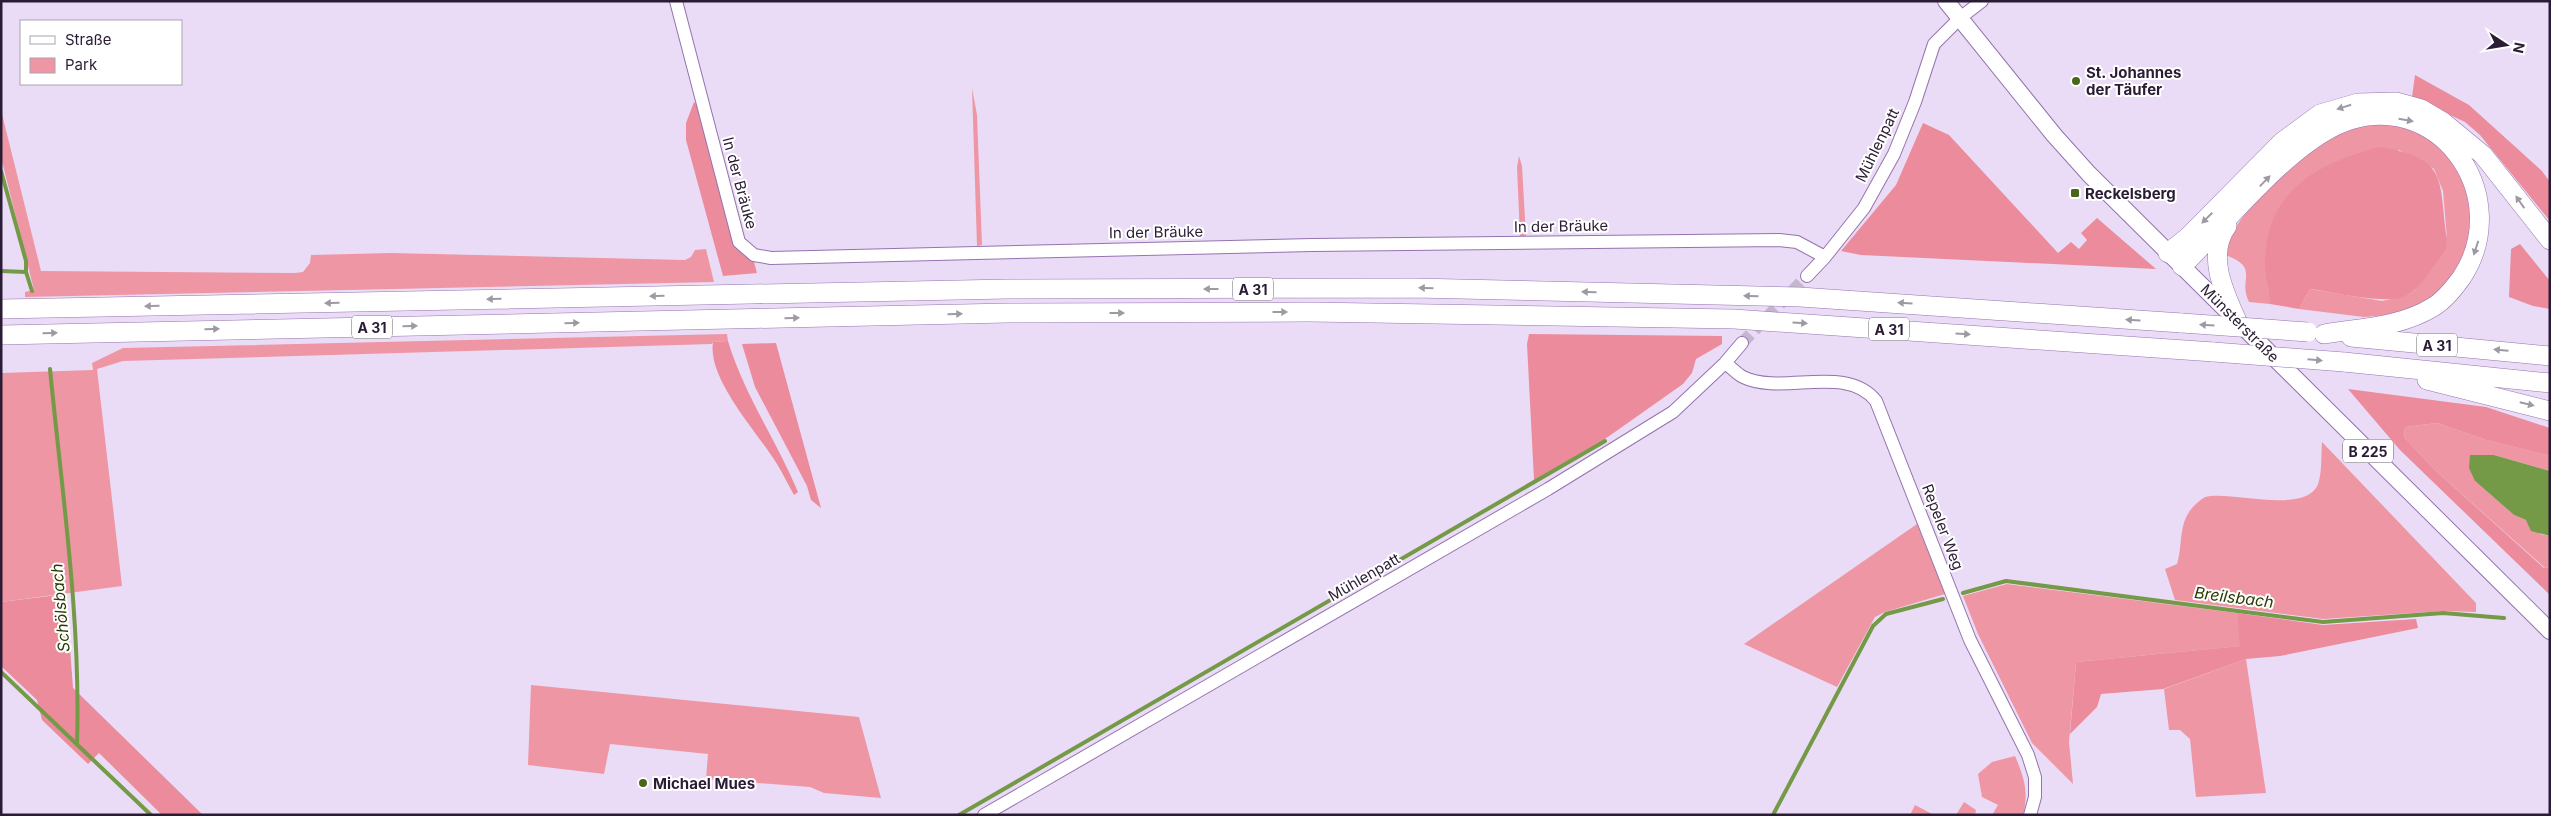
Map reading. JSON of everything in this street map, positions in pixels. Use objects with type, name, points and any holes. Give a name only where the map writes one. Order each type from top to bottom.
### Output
[{"type":"highway","points":[[2168,253],[2188,237],[2282,142],[2320,114],[2358,103],[2396,102],[2421,109],[2443,122],[2483,155],[2550,240]]},
{"type":"highway","points":[[2182,266],[2287,158],[2320,135],[2352,119],[2381,116],[2414,121],[2446,141],[2465,163],[2476,186],[2480,203],[2479,233],[2470,265],[2454,288],[2435,306],[2416,316],[2316,333]]},
{"type":"highway","points":[[2237,321],[2222,284],[2216,258],[2221,234],[2242,206]]},
{"type":"highway","name":"A 31","points":[[1,309],[998,289],[1414,288],[1800,297],[2316,333],[2550,356]]},
{"type":"highway","name":"A 31","points":[[1,335],[999,313],[1310,312],[1734,319],[2214,352],[2352,363],[2550,383]]},
{"type":"highway","points":[[2352,363],[2550,411]]},
{"type":"main road","name":"Münsterstraße","points":[[1946,1],[2054,136],[2168,253],[2550,631]]},
{"type":"street","name":"In der Bräuke","points":[[676,1],[739,242],[754,255],[771,258],[1312,245],[1779,240],[1798,242],[1825,257]]},
{"type":"street","points":[[1960,18],[1982,1]]},
{"type":"street","name":"Mühlenpatt","points":[[1807,276],[1825,257],[1864,208],[1894,154],[1915,102],[1934,44],[1960,18]]},
{"type":"street","name":"Mühlenpatt","points":[[984,815],[1548,489],[1673,412],[1725,363],[1742,343]]},
{"type":"street","name":"Repeler Weg","points":[[1725,363],[1743,377],[1761,381],[1854,384],[1869,391],[1876,401],[1970,640],[2028,755],[2035,777],[2035,797],[2030,815]]},
{"type":"green space","points":[[972,88],[977,115],[982,245],[977,246]]},
{"type":"green space","points":[[1,110],[41,271],[295,273],[303,272],[310,263],[311,255],[391,253],[685,260],[691,257],[695,250],[706,249],[714,282],[25,297],[25,292],[34,290],[1,157]]},
{"type":"green space","points":[[2400,124],[2436,142],[2464,173],[2475,219],[2463,262],[2446,285],[2426,302],[2389,315],[2364,317],[2299,309],[2310,289],[2382,301],[2408,295],[2415,290],[2442,256],[2447,239],[2443,191],[2434,169],[2399,150],[2270,304],[2249,302],[2245,286],[2245,269],[2235,259],[2223,254],[2230,237],[2242,218],[2258,199],[2297,161],[2337,133],[2359,125]]},
{"type":"green space","points":[[1519,156],[1522,166],[1526,237],[1520,237],[1517,167]]},
{"type":"green space","points":[[727,334],[728,341],[713,342],[712,344],[123,361],[97,369],[122,586],[1,602],[1,373],[93,370],[92,363],[123,348]]},
{"type":"green space","points":[[2437,423],[2486,440],[2550,456],[2550,471],[2494,455],[2475,481],[2514,515],[2526,520],[2540,534],[2550,536],[2550,567],[2545,568],[2436,471],[2404,437],[2405,427]]},
{"type":"green space","points":[[2322,442],[2476,603],[2476,612],[2444,611],[2323,619],[2175,600],[2165,569],[2177,564],[2183,527],[2188,513],[2193,507],[2205,497],[2286,500],[2301,498],[2313,492],[2319,481]]},
{"type":"green space","points":[[1917,524],[1945,594],[1885,612],[1875,617],[1837,687],[1744,644]]},
{"type":"green space","points":[[2007,584],[2237,613],[2241,646],[2076,662],[2069,742],[2073,784],[2032,743],[1978,634],[1963,596]]},
{"type":"green space","points":[[2246,659],[2266,793],[2196,797],[2190,739],[2180,730],[2169,730],[2164,689]]},
{"type":"green space","points":[[531,685],[859,717],[881,798],[824,793],[810,787],[706,779],[708,754],[610,744],[604,774],[528,765]]},
{"type":"green space","points":[[2015,756],[2025,785],[2026,799],[2023,815],[1992,815],[1998,805],[1982,797],[1978,774],[1992,762]]},
{"type":"green space","points":[[1964,802],[1976,810],[1975,815],[1956,815]]},
{"type":"green space","points":[[1915,805],[1934,815],[1910,815]]},
{"type":"shaded area","points":[[2415,75],[2469,105],[2542,171],[2550,182],[2550,221],[2480,135],[2465,122],[2412,97]]},
{"type":"shaded area","points":[[694,102],[698,105],[733,234],[753,258],[757,273],[723,276],[686,140],[686,123]]},
{"type":"shaded area","points":[[1923,123],[1949,135],[2058,253],[2071,242],[2079,249],[2087,240],[2081,233],[2097,218],[2156,269],[1861,255],[1841,251],[1896,185]]},
{"type":"shaded area","points":[[2379,147],[2419,158],[2430,166],[2437,176],[2441,188],[2447,239],[2446,248],[2440,259],[2415,290],[2399,298],[2375,299],[2310,289],[2299,309],[2270,304],[2265,262],[2268,237],[2275,216],[2285,198],[2299,184],[2316,172],[2335,162]]},
{"type":"shaded area","points":[[2520,244],[2550,281],[2550,309],[2533,306],[2509,297],[2511,249]]},
{"type":"shaded area","points":[[1529,334],[1722,336],[1722,344],[1696,359],[1692,373],[1683,384],[1605,439],[1534,480],[1527,344]]},
{"type":"shaded area","points":[[728,341],[751,398],[798,492],[794,495],[777,464],[726,389],[718,372],[713,357],[713,342]]},
{"type":"shaded area","points":[[776,343],[821,508],[811,500],[807,486],[755,387],[742,344]]},
{"type":"shaded area","points":[[2348,389],[2486,407],[2550,428],[2550,456],[2486,440],[2437,423],[2405,427],[2404,437],[2436,471],[2544,568],[2550,567],[2550,595],[2400,450]]},
{"type":"shaded area","points":[[2470,455],[2494,455],[2550,471],[2550,536],[2531,531],[2526,520],[2514,515],[2475,481],[2469,468]]},
{"type":"shaded area","points":[[66,594],[73,688],[203,815],[162,815],[99,753],[88,764],[42,720],[37,700],[1,666],[1,602]]},
{"type":"shaded area","points":[[2237,613],[2323,625],[2416,619],[2418,628],[2280,656],[2246,659],[2163,689],[2101,694],[2097,707],[2070,734],[2076,662],[2240,646]]},
{"type":"waterway","points":[[1,171],[26,261],[26,272]]},
{"type":"waterway","name":"Schölsbach","points":[[1,271],[26,272],[32,291]]},
{"type":"waterway","name":"Schölsbach","points":[[50,369],[70,556],[76,651],[77,745]]},
{"type":"waterway","points":[[959,815],[1605,441]]},
{"type":"waterway","name":"Breilsbach","points":[[1963,593],[2006,581],[2323,622],[2443,613],[2504,618]]},
{"type":"waterway","points":[[1773,815],[1873,626],[1886,614],[1943,599]]},
{"type":"waterway","name":"Schölsbach","points":[[1,672],[151,815]]},
{"type":"tunnel","points":[[1742,343],[1807,276]]},
{"type":"place","name":"St. Johannes der Täufer","points":[[2076,81]]},
{"type":"place","name":"Reckelsberg","points":[[2075,193]]},
{"type":"place","name":"Michael Mues","points":[[643,783]]}]
